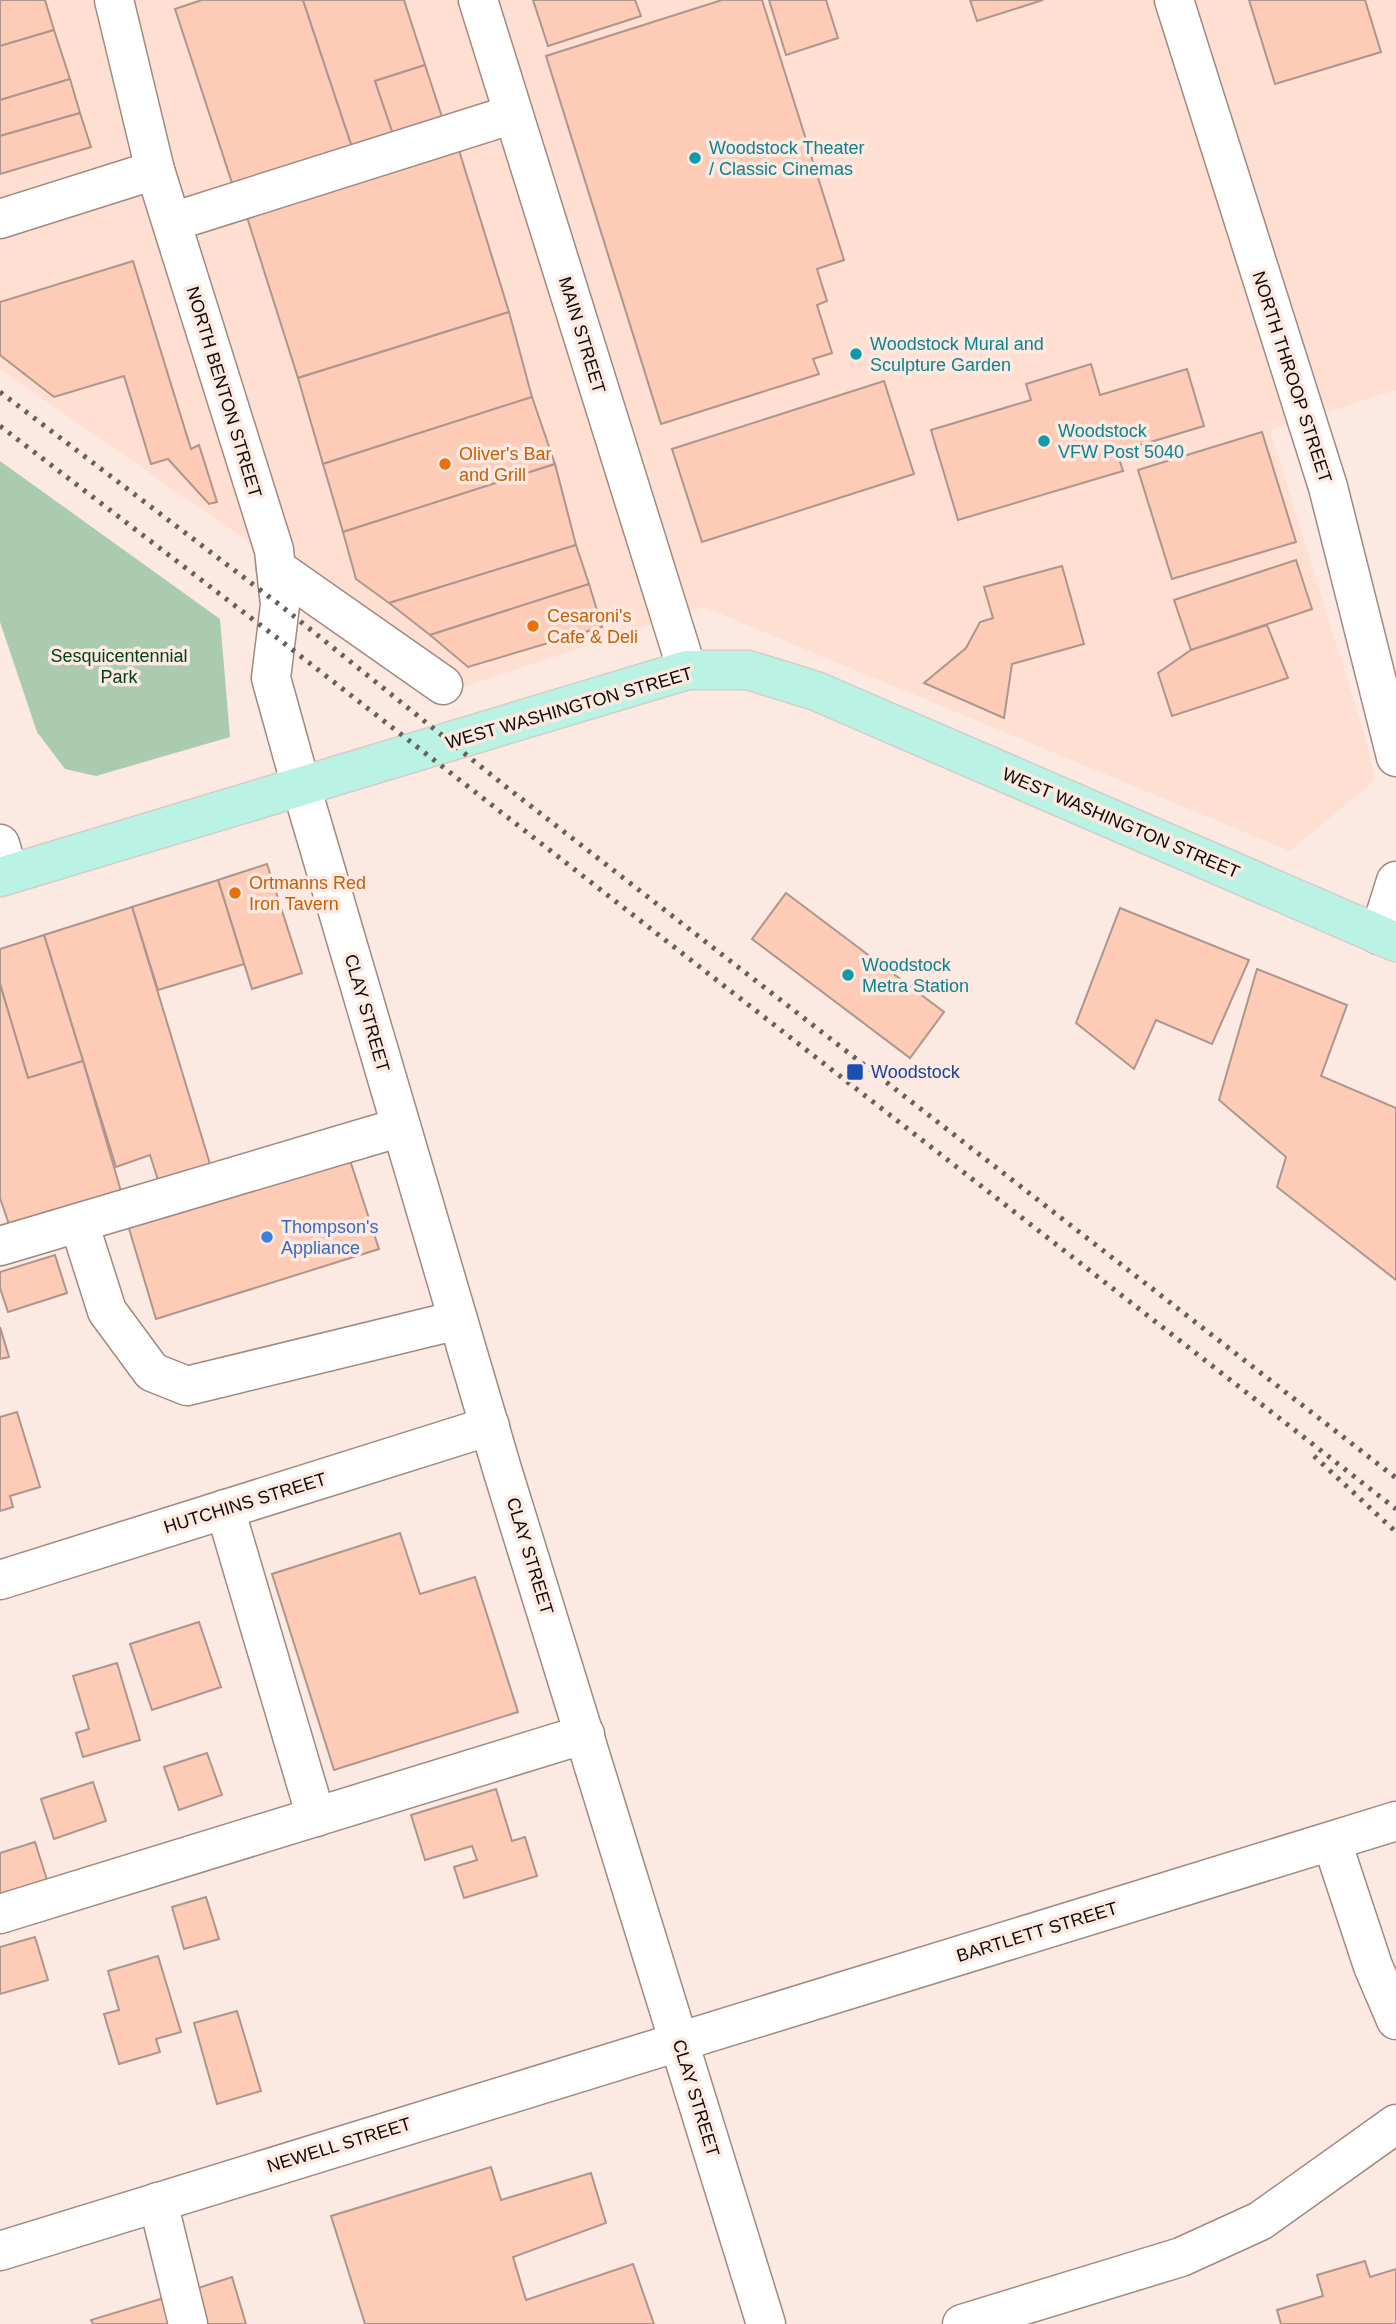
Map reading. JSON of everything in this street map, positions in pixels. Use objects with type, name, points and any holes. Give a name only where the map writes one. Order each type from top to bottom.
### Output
[{"type":"main road","name":"WEST WASHINGTON STREET","points":[[3,865],[301,786],[687,670],[748,670],[816,691],[1387,939]]},
{"type":"street","name":"NORTH BENTON STREET","points":[[114,0],[155,170],[274,550],[280,605],[271,678],[301,786]]},
{"type":"street","name":"MAIN STREET","points":[[478,0],[687,670]]},
{"type":"street","name":"NORTH THROOP STREET","points":[[1174,0],[1328,487],[1396,757]]},
{"type":"street","points":[[172,222],[513,114]]},
{"type":"street","points":[[0,219],[155,170]]},
{"type":"street","points":[[276,568],[443,685]]},
{"type":"street","name":"CLAY STREET","points":[[301,786],[490,1426],[766,2324]]},
{"type":"street","points":[[1387,939],[1396,881]]},
{"type":"street","points":[[0,1246],[401,1127]]},
{"type":"street","points":[[79,1223],[107,1311],[152,1372],[187,1386],[458,1320]]},
{"type":"street","name":"HUTCHINS STREET","points":[[0,1580],[490,1426]]},
{"type":"street","points":[[225,1509],[316,1817]]},
{"type":"street","points":[[0,1914],[584,1734]]},
{"type":"street","name":"BARTLETT STREET","points":[[678,2040],[1396,1821]]},
{"type":"street","points":[[1332,1842],[1373,1966],[1396,2020]]},
{"type":"street","name":"NEWELL STREET","points":[[0,2251],[678,2040]]},
{"type":"street","points":[[962,2324],[1181,2256],[1249,2226],[1396,2124]]},
{"type":"street","points":[[158,2202],[188,2324]]},
{"type":"shaded area","points":[[0,0],[1396,0],[1396,390],[1270,430],[1365,737],[1375,780],[1290,851],[704,607],[459,688],[0,369]]},
{"type":"green space","name":"Sesquicentennial Park","points":[[0,461],[220,619],[230,737],[96,776],[65,769],[37,732],[0,622]]},
{"type":"building","points":[[0,0],[45,0],[54,30],[0,46]]},
{"type":"building","points":[[202,0],[303,0],[353,150],[234,189],[175,9]]},
{"type":"building","points":[[303,0],[404,0],[425,65],[375,81],[394,137],[353,150]]},
{"type":"building","points":[[533,0],[635,0],[641,16],[548,46]]},
{"type":"building","name":"Woodstock Theater / Classic Cinemas","points":[[722,0],[762,0],[844,260],[817,269],[827,301],[817,305],[832,353],[813,359],[819,374],[661,424],[546,56]]},
{"type":"building","points":[[769,0],[826,0],[838,38],[786,55]]},
{"type":"building","points":[[970,0],[1043,0],[977,21]]},
{"type":"building","points":[[1249,0],[1365,0],[1381,52],[1275,84]]},
{"type":"building","points":[[54,30],[70,79],[0,100],[0,46]]},
{"type":"building","points":[[425,65],[446,129],[394,137],[375,81]]},
{"type":"building","points":[[70,79],[80,113],[0,136],[0,100]]},
{"type":"building","points":[[80,113],[91,147],[0,174],[0,136]]},
{"type":"building","points":[[458,147],[509,312],[298,378],[246,214]]},
{"type":"building","points":[[133,261],[191,449],[199,445],[217,502],[209,504],[168,459],[151,464],[124,376],[54,397],[0,355],[0,302]]},
{"type":"building","points":[[509,312],[532,397],[323,464],[298,378]]},
{"type":"building","name":"Woodstock VFW Post 5040","points":[[1091,364],[1100,395],[1187,369],[1204,426],[1117,452],[1123,471],[958,520],[931,430],[1031,400],[1026,384]]},
{"type":"building","points":[[884,381],[914,474],[702,542],[672,449]]},
{"type":"building","points":[[532,397],[555,464],[343,532],[323,464]]},
{"type":"building","points":[[1262,432],[1296,542],[1172,579],[1138,470]]},
{"type":"building","points":[[555,464],[576,545],[389,603],[356,579],[343,532]]},
{"type":"building","points":[[576,545],[589,584],[430,635],[389,603]]},
{"type":"building","points":[[1296,560],[1312,609],[1191,650],[1174,600]]},
{"type":"building","points":[[1062,566],[1084,644],[1012,664],[1004,718],[924,683],[966,648],[980,622],[993,618],[984,587]]},
{"type":"building","points":[[589,584],[602,627],[468,667],[430,635]]},
{"type":"building","points":[[1267,625],[1288,678],[1172,716],[1158,673],[1191,650]]},
{"type":"building","points":[[267,864],[302,973],[252,989],[218,880]]},
{"type":"building","points":[[218,880],[244,964],[158,990],[132,907]]},
{"type":"building","name":"Woodstock Metra Station","points":[[786,893],[944,1012],[910,1058],[752,939]]},
{"type":"building","points":[[132,907],[210,1164],[158,1180],[150,1155],[116,1167],[44,935]]},
{"type":"building","points":[[1120,908],[1249,960],[1212,1044],[1156,1020],[1134,1069],[1076,1023]]},
{"type":"building","points":[[44,935],[83,1061],[28,1078],[0,984],[0,949]]},
{"type":"building","points":[[1257,969],[1347,1005],[1321,1076],[1396,1108],[1396,1280],[1277,1187],[1286,1157],[1219,1100]]},
{"type":"building","points":[[0,984],[28,1078],[83,1061],[123,1198],[12,1233],[0,1198]]},
{"type":"building","points":[[347,1151],[379,1249],[156,1319],[127,1222]]},
{"type":"building","points":[[55,1255],[67,1293],[8,1312],[0,1288],[0,1272]]},
{"type":"building","points":[[0,1327],[9,1357],[0,1359]]},
{"type":"building","points":[[17,1412],[40,1487],[10,1496],[13,1507],[0,1511],[0,1417]]},
{"type":"building","points":[[400,1533],[420,1594],[475,1577],[518,1712],[334,1770],[272,1574]]},
{"type":"building","points":[[199,1622],[221,1687],[152,1710],[130,1644]]},
{"type":"building","points":[[117,1663],[140,1740],[83,1757],[76,1733],[89,1729],[73,1676]]},
{"type":"building","points":[[207,1753],[222,1795],[179,1810],[164,1767]]},
{"type":"building","points":[[93,1782],[106,1821],[54,1839],[41,1799]]},
{"type":"building","points":[[496,1789],[512,1841],[525,1837],[537,1876],[464,1898],[454,1867],[477,1860],[472,1846],[425,1860],[411,1815]]},
{"type":"building","points":[[35,1842],[48,1883],[0,1899],[0,1853]]},
{"type":"building","points":[[206,1897],[219,1939],[184,1949],[172,1907]]},
{"type":"building","points":[[35,1937],[48,1980],[0,1994],[0,1947]]},
{"type":"building","points":[[158,1956],[181,2032],[156,2039],[160,2052],[119,2064],[104,2014],[119,2010],[108,1971]]},
{"type":"building","points":[[237,2011],[261,2091],[217,2104],[194,2023]]},
{"type":"building","points":[[491,2167],[501,2200],[591,2173],[606,2223],[513,2257],[526,2300],[633,2264],[654,2324],[365,2324],[331,2216]]},
{"type":"building","points":[[1365,2261],[1370,2277],[1396,2269],[1396,2324],[1281,2324],[1277,2310],[1323,2296],[1317,2275]]},
{"type":"building","points":[[232,2277],[246,2324],[202,2324],[192,2290]]},
{"type":"building","points":[[167,2297],[176,2324],[93,2324],[91,2320]]},
{"type":"railway","points":[[0,392],[280,605],[505,786],[1396,1478]]},
{"type":"railway","points":[[0,426],[276,637],[1396,1509]]},
{"type":"railway","points":[[1314,1456],[1396,1532]]},
{"type":"place","name":"Woodstock Theater / Classic Cinemas","points":[[695,158]]},
{"type":"place","name":"Woodstock Mural and Sculpture Garden","points":[[856,354]]},
{"type":"place","name":"Woodstock VFW Post 5040","points":[[1044,441]]},
{"type":"place","name":"Oliver's Bar and Grill","points":[[445,464]]},
{"type":"place","name":"Cesaroni's Cafe & Deli","points":[[533,626]]},
{"type":"place","name":"Ortmanns Red Iron Tavern","points":[[235,893]]},
{"type":"place","name":"Woodstock Metra Station","points":[[848,975]]},
{"type":"place","name":"Woodstock","points":[[855,1072]]},
{"type":"place","name":"Thompson's Appliance","points":[[267,1237]]}]
